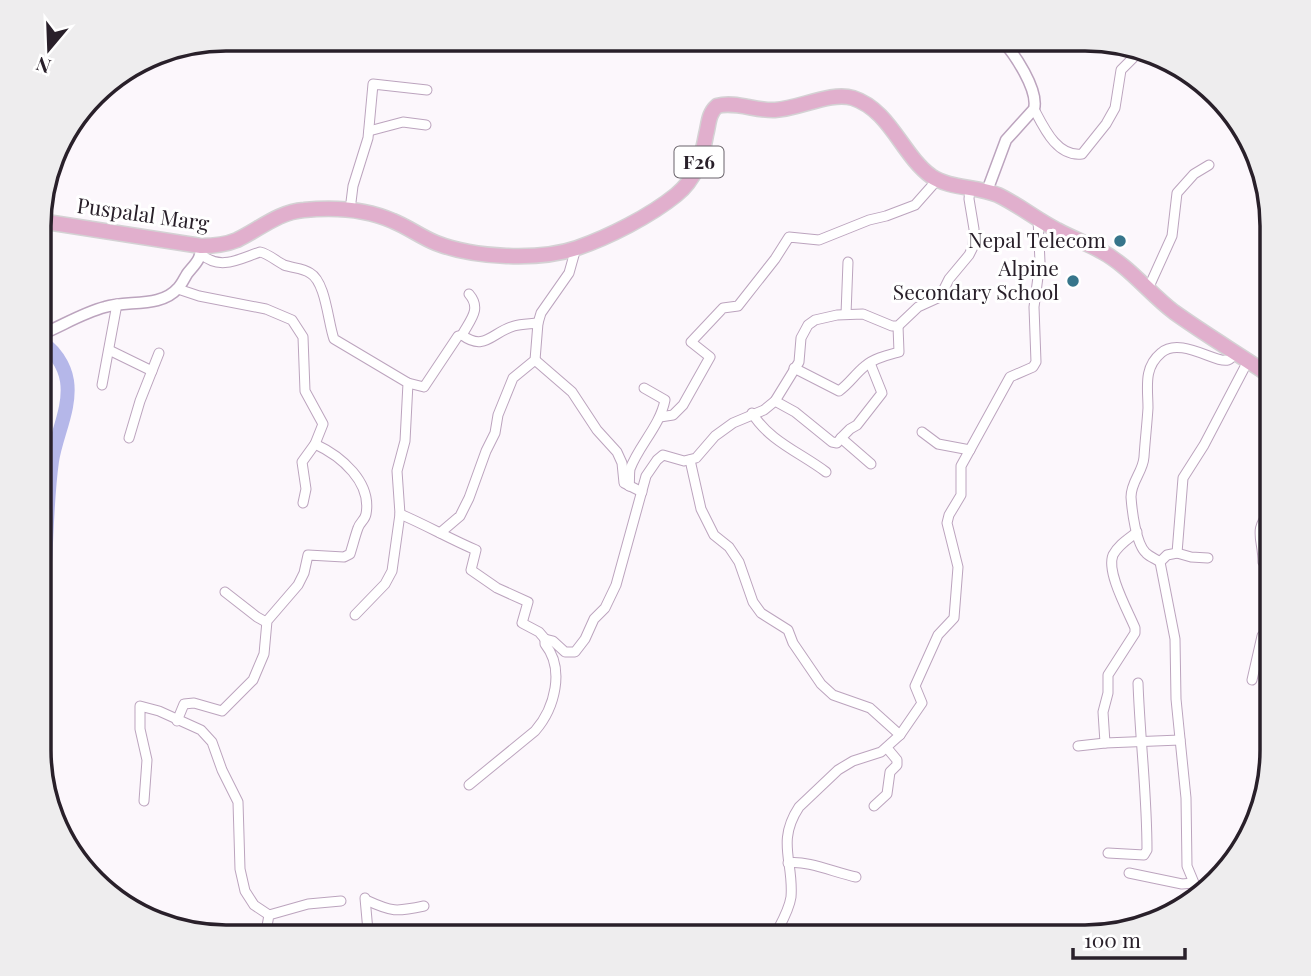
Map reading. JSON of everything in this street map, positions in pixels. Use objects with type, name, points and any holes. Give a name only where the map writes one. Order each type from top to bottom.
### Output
[{"type":"main road","name":"Puspalal Marg","points":[[51,223],[201,250],[238,239],[285,213],[304,210],[350,211],[377,214],[436,243],[477,253],[524,256],[576,248],[654,211],[690,181],[698,167],[712,110],[722,105],[774,110],[795,108],[837,96],[855,99],[886,122],[923,169],[938,179],[987,191],[1104,252],[1174,312],[1260,369]]},
{"type":"street","points":[[987,191],[1006,140],[1036,104],[1031,85],[1010,51]]},
{"type":"street","points":[[1034,109],[1045,131],[1066,152],[1082,154],[1115,108],[1121,70],[1133,58]]},
{"type":"street","points":[[350,211],[353,187],[369,131],[373,84],[428,90]]},
{"type":"street","points":[[369,131],[403,122],[426,125]]},
{"type":"street","points":[[1148,289],[1172,236],[1177,193],[1189,179],[1209,165]]},
{"type":"street","points":[[660,417],[673,415],[683,405],[710,358],[691,342],[723,308],[738,306],[789,237],[819,240],[915,205],[938,179]]},
{"type":"street","points":[[794,368],[839,390],[851,383],[870,363],[899,352],[898,326],[918,307],[940,296],[973,247],[970,187]]},
{"type":"street","points":[[779,925],[789,904],[791,886],[786,843],[799,807],[838,770],[853,761],[873,757],[900,735],[922,703],[915,686],[933,644],[954,618],[958,567],[947,523],[961,495],[961,466],[1010,377],[1030,369],[1036,362],[1034,307],[1040,262],[1038,219]]},
{"type":"street","points":[[440,533],[460,516],[469,498],[513,378],[536,360],[541,313],[569,273],[576,248]]},
{"type":"street","points":[[51,330],[78,316],[117,304],[155,301],[166,297],[178,289],[201,250],[216,263],[227,263],[260,252],[288,266],[313,274],[318,281],[334,339],[408,383],[424,387],[458,335],[462,335],[475,309],[475,302],[469,294]]},
{"type":"street","points":[[846,314],[849,262]]},
{"type":"street","points":[[178,289],[276,312],[292,320],[298,327],[303,337],[305,391],[323,424],[315,444],[302,462],[306,489],[303,503]]},
{"type":"street","points":[[102,385],[117,304]]},
{"type":"street","points":[[545,639],[553,640],[565,652],[575,652],[580,648],[590,624],[605,608],[616,585],[646,476],[657,460],[663,455],[684,461],[696,458],[715,436],[752,413],[764,410],[775,401],[800,358],[801,338],[808,325],[821,317],[863,314],[898,326]]},
{"type":"street","points":[[462,335],[476,344],[514,326],[538,323]]},
{"type":"street","points":[[1195,887],[1187,866],[1186,798],[1176,699],[1175,639],[1160,562],[1146,553],[1137,532],[1131,494],[1134,480],[1142,471],[1144,459],[1148,399],[1146,387],[1150,369],[1160,354],[1171,349],[1187,349],[1225,360],[1232,358],[1235,352]]},
{"type":"street","points":[[108,350],[152,371]]},
{"type":"street","points":[[129,438],[159,353]]},
{"type":"street","points":[[536,360],[572,392],[597,430],[617,452],[622,463],[623,480],[642,492]]},
{"type":"street","points":[[1177,553],[1182,478],[1204,445],[1248,361]]},
{"type":"street","points":[[775,401],[795,412],[832,442],[837,443],[857,425],[882,393],[870,363]]},
{"type":"street","points":[[355,615],[385,584],[392,571],[400,514],[397,471],[405,441],[408,383]]},
{"type":"street","points":[[629,486],[631,469],[660,417],[665,400],[644,388]]},
{"type":"street","points":[[752,413],[759,424],[778,440],[825,472]]},
{"type":"street","points":[[922,432],[939,444],[970,450]]},
{"type":"street","points":[[841,438],[872,464]]},
{"type":"street","points":[[177,721],[184,704],[194,703],[222,711],[250,685],[264,654],[266,622],[298,585],[308,555],[347,556],[355,540],[358,527],[366,516],[362,484],[336,456],[315,444]]},
{"type":"street","points":[[690,460],[701,509],[714,535],[729,547],[739,562],[753,602],[761,613],[788,630],[793,643],[821,684],[833,695],[870,708],[900,735]]},
{"type":"street","points":[[400,514],[476,550],[471,570],[495,587],[528,602],[522,623],[539,632],[545,639],[555,663],[556,676],[544,721],[469,785]]},
{"type":"street","points":[[1260,524],[1260,543]]},
{"type":"street","points":[[1105,743],[1103,712],[1108,692],[1108,675],[1135,633],[1112,572],[1112,558],[1118,546],[1137,532]]},
{"type":"street","points":[[1160,562],[1167,555],[1177,553],[1208,558]]},
{"type":"street","points":[[225,592],[266,622]]},
{"type":"street","points":[[1252,680],[1260,645]]},
{"type":"street","points":[[1108,853],[1144,855],[1147,850],[1147,810],[1140,741],[1138,683]]},
{"type":"street","points":[[144,801],[147,760],[140,729],[140,706],[159,711],[201,730],[216,749],[222,770],[238,802],[240,869],[245,891],[254,905],[269,915],[308,904],[341,901]]},
{"type":"street","points":[[1078,746],[1180,740]]},
{"type":"street","points":[[874,806],[887,794],[890,772],[897,765],[897,760],[887,748]]},
{"type":"street","points":[[788,863],[801,861],[819,869],[856,877]]},
{"type":"street","points":[[1129,873],[1182,884],[1193,883]]},
{"type":"street","points":[[367,925],[365,898],[391,911],[399,912],[424,906]]},
{"type":"street","points":[[267,925],[269,915]]},
{"type":"waterway","points":[[51,350],[66,375],[68,391],[51,472]]},
{"type":"place","name":"Nepal Telecom","points":[[1120,241]]},
{"type":"place","name":"Alpine Secondary School","points":[[1073,281]]}]
